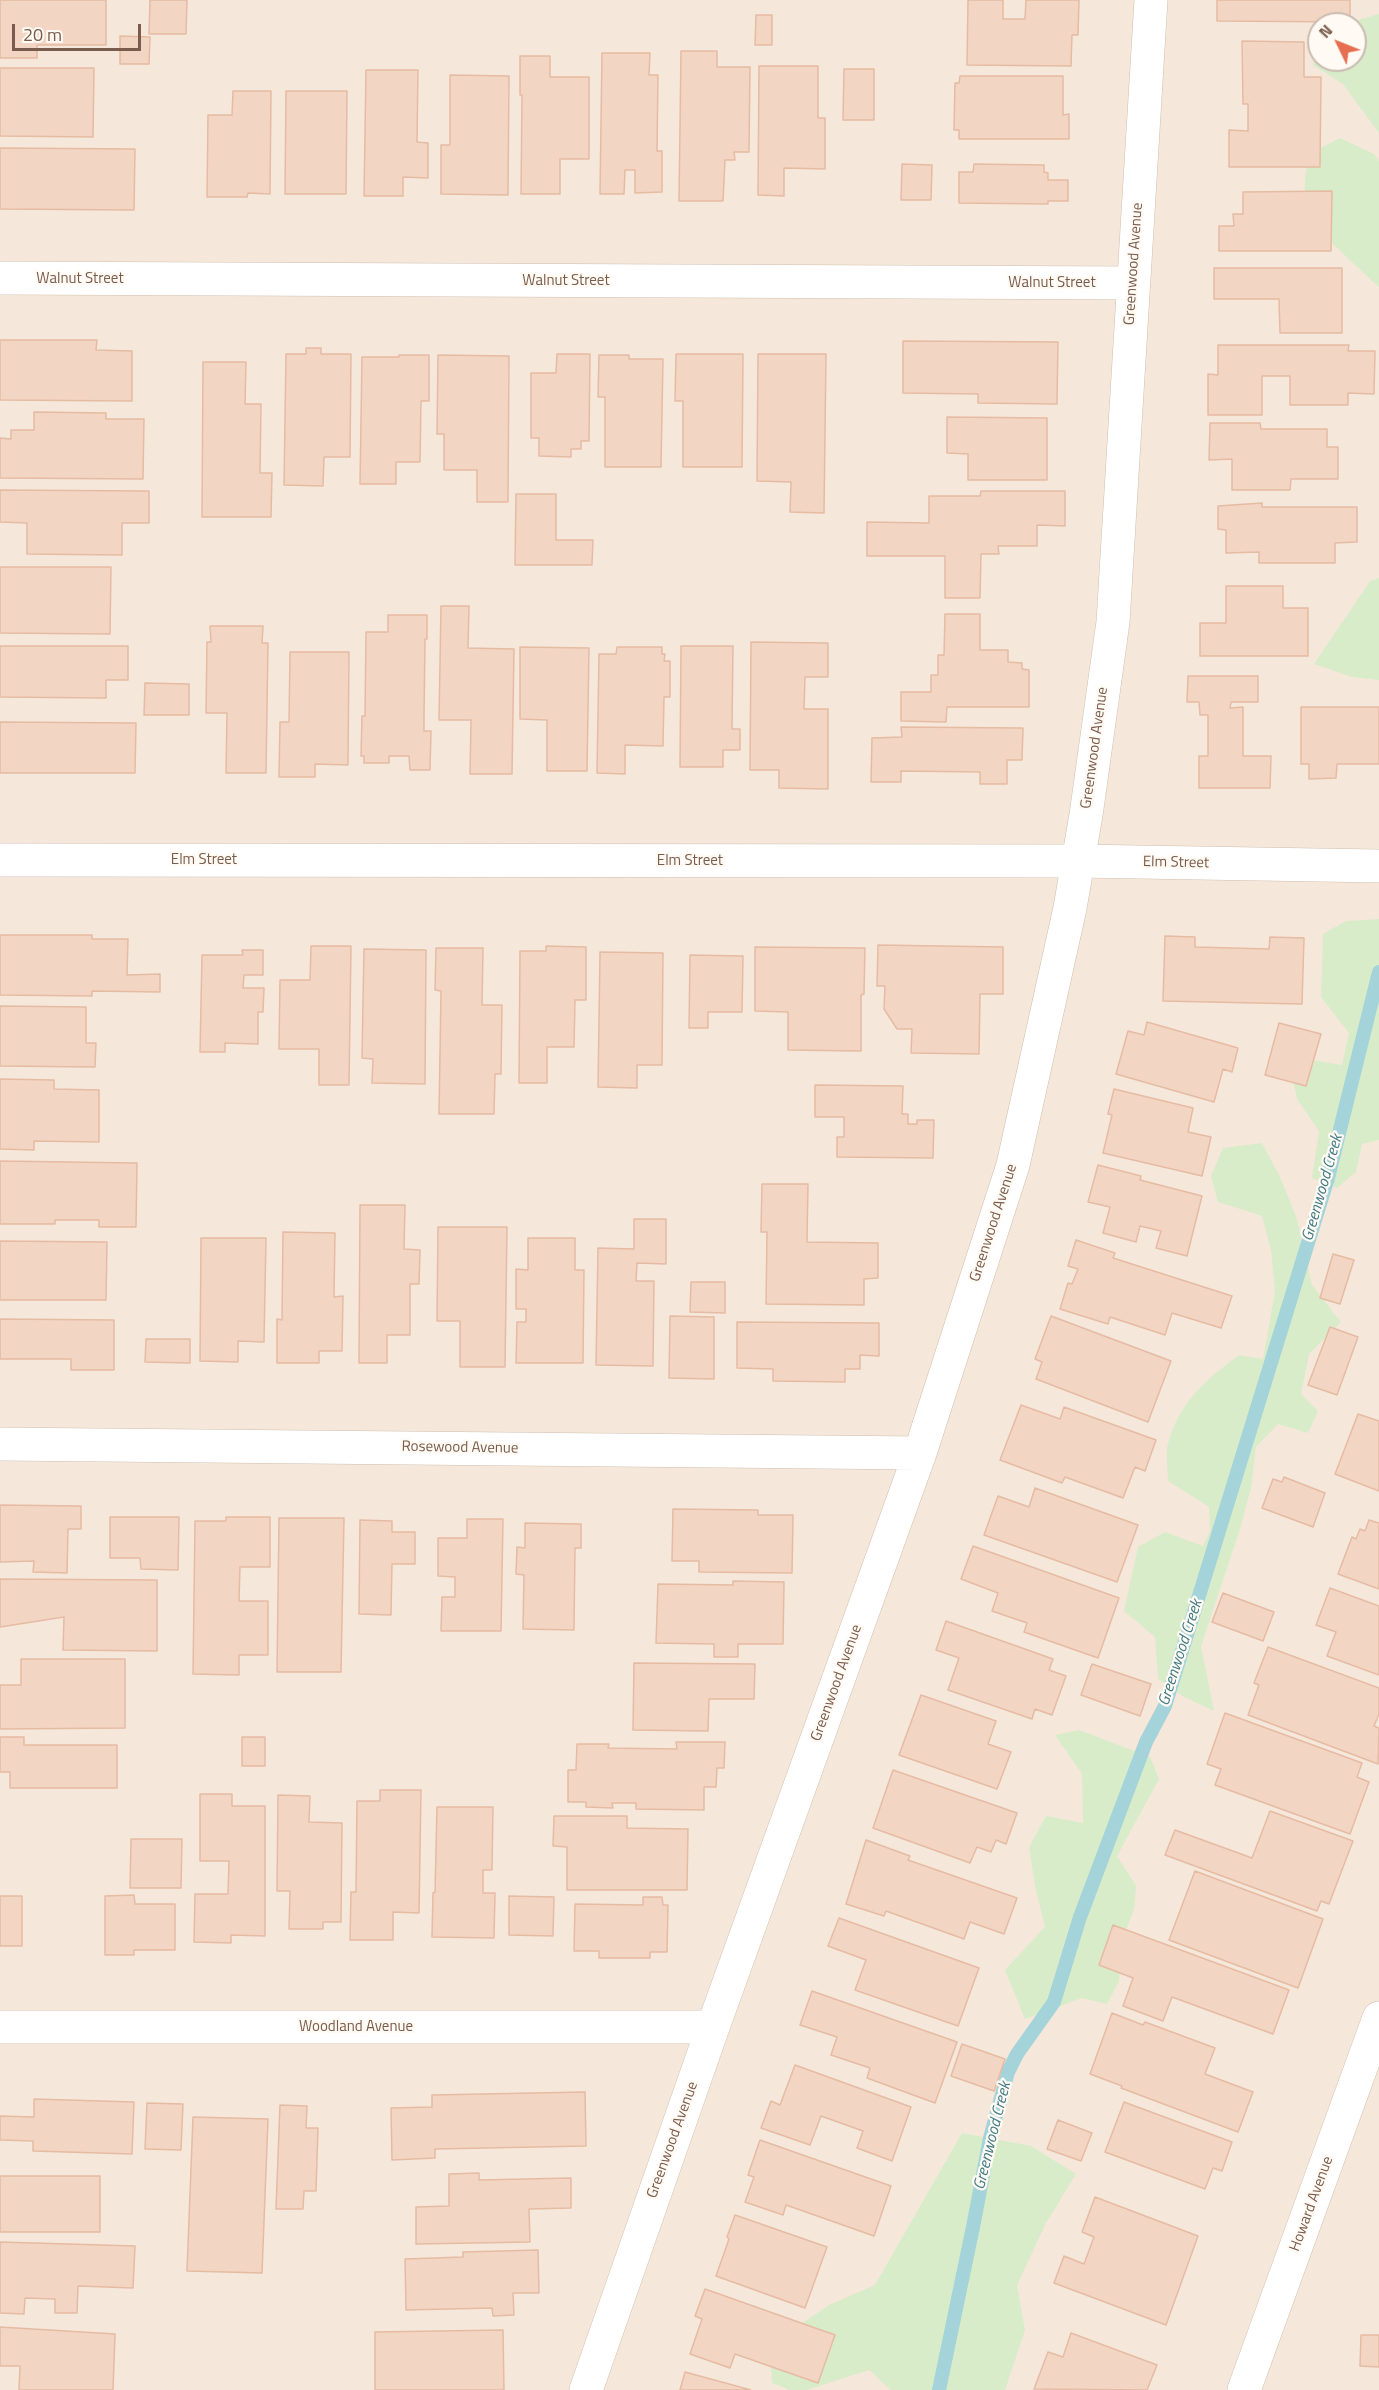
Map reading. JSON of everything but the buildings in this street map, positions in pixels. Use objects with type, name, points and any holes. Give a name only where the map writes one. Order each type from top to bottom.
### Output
[{"type":"street","name":"Greenwood Avenue","points":[[586,2390],[713,2027],[920,1453],[1013,1165],[1078,861],[1113,622],[1151,0]]},
{"type":"street","name":"Walnut Street","points":[[0,278],[1133,284]]},
{"type":"street","name":"Elm Street","points":[[0,860],[1078,861],[1379,866]]},
{"type":"street","name":"Rosewood Avenue","points":[[0,1444],[920,1453]]},
{"type":"street","name":"Howard Avenue","points":[[1244,2390],[1378,2025]]},
{"type":"street","name":"Woodland Avenue","points":[[0,2027],[713,2027]]},
{"type":"shaded area","points":[[0,0],[1379,0],[1379,2390],[0,2390]]},
{"type":"green space","points":[[1379,14],[1379,133],[1343,84],[1324,72],[1367,72],[1367,17]]},
{"type":"green space","points":[[1340,138],[1374,154],[1379,161],[1379,287],[1320,229],[1307,206],[1305,184],[1309,154]]},
{"type":"green space","points":[[1379,578],[1379,680],[1352,677],[1314,664],[1370,581]]},
{"type":"green space","points":[[1379,919],[1379,1140],[1362,1144],[1356,1172],[1337,1188],[1312,1178],[1319,1131],[1297,1099],[1291,1071],[1301,1058],[1342,1065],[1349,1033],[1321,997],[1323,934],[1346,921]]},
{"type":"green space","points":[[1262,1143],[1280,1177],[1297,1219],[1312,1285],[1341,1322],[1309,1354],[1301,1394],[1318,1411],[1308,1433],[1278,1424],[1256,1447],[1251,1488],[1240,1529],[1201,1646],[1214,1711],[1184,1697],[1158,1679],[1155,1637],[1124,1611],[1138,1547],[1165,1532],[1203,1546],[1210,1531],[1209,1507],[1168,1481],[1167,1448],[1179,1416],[1195,1393],[1239,1355],[1263,1359],[1275,1291],[1271,1250],[1262,1216],[1218,1202],[1211,1176],[1223,1148]]},
{"type":"green space","points":[[1079,1730],[1150,1757],[1159,1779],[1117,1856],[1136,1886],[1134,1910],[1119,1946],[1119,1981],[1107,2004],[1082,1998],[1025,2019],[1005,1970],[1045,1927],[1029,1847],[1046,1816],[1083,1823],[1082,1774],[1055,1735]]},
{"type":"green space","points":[[962,2133],[1031,2146],[1076,2174],[1046,2223],[1017,2285],[1025,2330],[1005,2390],[891,2390],[869,2370],[807,2390],[790,2390],[772,2383],[770,2345],[829,2305],[875,2285]]},
{"type":"waterway","name":"Greenwood Creek","points":[[939,2390],[990,2138],[1008,2072],[1017,2054],[1054,2002],[1080,1917],[1146,1742],[1165,1706],[1328,1178],[1379,972]]}]
